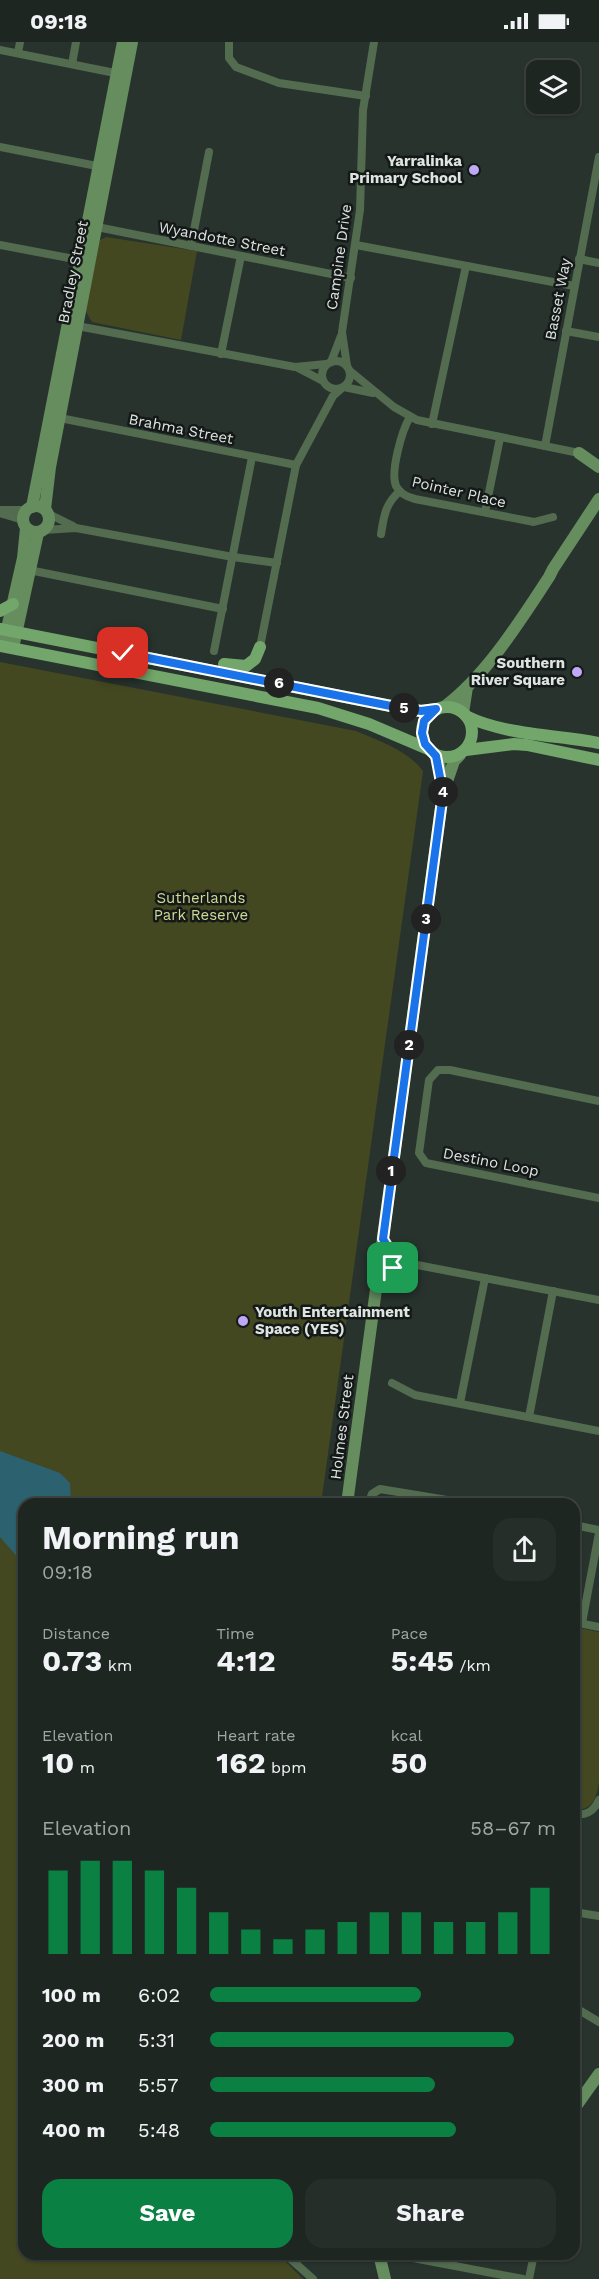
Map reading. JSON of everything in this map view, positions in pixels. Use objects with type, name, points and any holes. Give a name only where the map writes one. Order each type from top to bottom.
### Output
[{"type":"main road","name":"Bradley Street","points":[[122,74],[123,42]]},
{"type":"main road","name":"Bradley Street","points":[[8,630],[29,570],[35,519],[84,261],[93,226],[122,74],[132,42]]},
{"type":"main road","name":"Bradley Street","points":[[5,647],[25,549],[46,487],[60,418],[73,325]]},
{"type":"main road","points":[[579,453],[599,456]]},
{"type":"main road","points":[[579,453],[599,467]]},
{"type":"main road","points":[[566,549],[571,531],[599,493]]},
{"type":"main road","points":[[432,752],[423,739],[422,727],[427,717],[468,685],[506,638],[549,577],[599,499]]},
{"type":"main road","points":[[549,577],[556,571],[599,509]]},
{"type":"main road","points":[[0,611],[13,604]]},
{"type":"main road","points":[[8,630],[401,708],[421,711],[440,708],[456,709],[490,724],[537,735],[560,736],[599,743]]},
{"type":"main road","points":[[5,647],[318,708],[369,724],[443,758],[463,752],[514,744],[599,760]]},
{"type":"main road","points":[[174,662],[185,656],[241,667],[252,663],[260,647]]},
{"type":"main road","points":[[463,752],[470,745],[473,733],[465,714],[468,685]]},
{"type":"main road","name":"Holmes Street","points":[[432,752],[439,762],[443,793]]},
{"type":"main road","name":"Holmes Street","points":[[348,1498],[443,793],[454,761],[463,752]]},
{"type":"main road","name":"Holmes Street","points":[[366,1353],[368,1294],[379,1215],[389,1187]]},
{"type":"main road","points":[[580,2100],[599,2074]]},
{"type":"main road","points":[[380,2260],[385,2279]]},
{"type":"street","points":[[18,53],[20,42]]},
{"type":"street","points":[[72,64],[76,42]]},
{"type":"street","points":[[229,42],[229,58],[236,67],[279,83],[366,96]]},
{"type":"street","name":"Campine Drive","points":[[328,363],[342,332],[356,245],[360,210],[363,110],[374,42]]},
{"type":"street","points":[[0,50],[122,74]]},
{"type":"street","points":[[0,147],[104,168]]},
{"type":"street","points":[[191,246],[209,152]]},
{"type":"street","name":"Basset Way","points":[[545,446],[599,157]]},
{"type":"street","name":"Wyandotte Street","points":[[93,226],[351,278]]},
{"type":"street","points":[[0,245],[84,261]]},
{"type":"street","points":[[356,245],[574,286]]},
{"type":"street","points":[[221,354],[241,256]]},
{"type":"street","points":[[579,260],[599,263]]},
{"type":"street","points":[[432,424],[466,266]]},
{"type":"street","points":[[73,325],[294,367],[340,361],[376,394],[410,417],[432,424],[579,453]]},
{"type":"street","points":[[566,331],[599,337]]},
{"type":"street","name":"Campine Drive","points":[[342,332],[349,369]]},
{"type":"street","points":[[325,412],[324,383],[321,373],[328,363]]},
{"type":"street","points":[[294,367],[332,389],[343,388],[376,394]]},
{"type":"street","points":[[260,647],[296,465],[333,396],[350,380],[349,369]]},
{"type":"street","name":"Pointer Place","points":[[410,417],[403,432],[394,475],[400,491],[415,499],[534,522],[553,517]]},
{"type":"street","name":"Brahma Street","points":[[60,418],[296,465]]},
{"type":"street","points":[[485,512],[500,438]]},
{"type":"street","points":[[214,651],[252,457]]},
{"type":"street","points":[[381,534],[390,500],[400,491]]},
{"type":"street","points":[[0,511],[76,528],[277,563]]},
{"type":"street","points":[[35,519],[76,528]]},
{"type":"street","points":[[29,570],[223,609]]},
{"type":"street","name":"Destino Loop","points":[[599,1101],[450,1070],[438,1070],[429,1080],[419,1153],[426,1163],[599,1197]]},
{"type":"street","points":[[383,1239],[389,1249],[412,1264],[599,1300]]},
{"type":"street","points":[[377,1286],[389,1269],[412,1264]]},
{"type":"street","points":[[460,1403],[485,1278]]},
{"type":"street","points":[[529,1417],[554,1292]]},
{"type":"street","points":[[392,1383],[416,1395],[599,1431]]},
{"type":"street","points":[[370,1498],[372,1494],[380,1489],[435,1498]]},
{"type":"street","points":[[580,1527],[599,1532],[580,1614]]},
{"type":"street","points":[[580,1623],[599,1627]]},
{"type":"street","points":[[580,1814],[586,1814],[598,1806]]},
{"type":"street","points":[[580,1913],[599,1916]]},
{"type":"street","points":[[580,2011],[599,2022]]},
{"type":"street","points":[[292,2260],[313,2279]]},
{"type":"street","points":[[424,2260],[523,2279]]},
{"type":"street","points":[[529,2279],[533,2260]]},
{"type":"green space","points":[[106,237],[197,251],[181,340],[92,322],[85,310],[100,240]]},
{"type":"green space","name":"Sutherlands Park Reserve","points":[[0,662],[356,731],[401,752],[423,771],[322,1498],[18,1498],[18,2260],[284,2260],[303,2279],[0,2279]]},
{"type":"green space","points":[[580,1628],[599,1632],[599,1783],[592,1802],[580,1809]]},
{"type":"water","points":[[0,1451],[60,1473],[70,1483],[71,1498],[18,1498],[18,1558],[0,1537]]},
{"type":"place","name":"Yarralinka Primary School","points":[[474,170]]},
{"type":"place","name":"Southern River Square","points":[[577,672]]},
{"type":"place","name":"Youth Entertainment Space (YES)","points":[[243,1321]]},
{"type":"route","points":[[123,653],[401,708],[421,711],[436,709],[424,721],[422,733],[425,744],[439,762],[443,793],[383,1239],[389,1249],[412,1264],[393,1268]]}]
